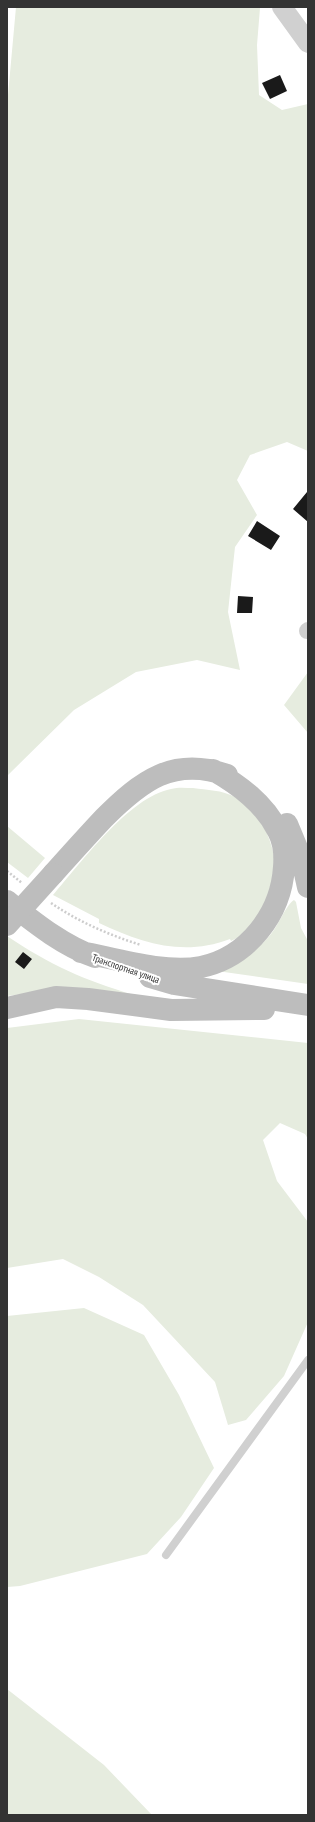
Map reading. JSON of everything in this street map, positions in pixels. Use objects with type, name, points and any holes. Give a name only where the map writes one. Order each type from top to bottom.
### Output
[{"type":"main road","points":[[7,925],[105,817],[136,787],[154,777],[174,770],[191,768],[213,770],[242,780],[271,800],[293,834],[302,860],[308,887]]},
{"type":"main road","points":[[81,952],[157,967],[183,969],[201,967],[220,962],[236,954],[249,943],[265,923],[278,901],[283,881],[284,849],[279,832],[252,797],[236,784],[213,770]]},
{"type":"main road","name":"Транспортная улица","points":[[7,901],[43,929],[81,952],[135,973],[174,984],[308,1007]]},
{"type":"main road","points":[[7,1008],[56,997],[88,999],[171,1010],[308,1007]]},
{"type":"street","points":[[282,7],[308,43]]},
{"type":"lane","points":[[166,1555],[308,1360]]},
{"type":"path","points":[[7,871],[23,884]]},
{"type":"path","points":[[49,902],[88,924],[121,939],[147,946]]},
{"type":"shaded area","points":[[16,7],[260,8],[257,45],[259,95],[282,110],[308,104],[308,451],[287,442],[250,455],[237,480],[257,515],[235,547],[228,612],[240,670],[197,660],[136,672],[74,710],[7,776],[7,106]]},
{"type":"shaded area","points":[[308,672],[308,733],[284,705]]},
{"type":"shaded area","points":[[193,788],[225,793],[246,804],[263,826],[269,839],[275,867],[274,881],[267,902],[247,932],[231,941],[230,939],[196,947],[179,947],[147,942],[99,923],[99,919],[53,895],[107,833],[139,804],[155,795],[171,789]]},
{"type":"shaded area","points":[[7,826],[45,858],[28,878],[7,862]]},
{"type":"shaded area","points":[[294,900],[296,902],[301,928],[308,941],[308,984],[217,971],[246,956],[259,946],[274,930],[288,906]]},
{"type":"shaded area","points":[[7,936],[68,971],[99,984],[134,995],[53,990],[7,996]]},
{"type":"shaded area","points":[[79,1019],[308,1043],[308,1139],[305,1134],[280,1123],[263,1140],[277,1181],[308,1222],[308,1322],[284,1376],[246,1420],[228,1425],[215,1382],[143,1305],[99,1277],[63,1259],[7,1268],[7,1028]]},
{"type":"shaded area","points":[[84,1308],[144,1335],[179,1395],[214,1468],[181,1517],[147,1554],[20,1586],[7,1587],[7,1316]]},
{"type":"shaded area","points":[[7,1689],[104,1765],[152,1815],[7,1815]]},
{"type":"building","points":[[280,75],[287,91],[270,99],[262,83]]},
{"type":"building","points":[[307,492],[308,493],[308,522],[293,509]]},
{"type":"building","points":[[257,521],[280,536],[271,550],[248,536]]},
{"type":"building","points":[[238,596],[253,597],[252,613],[237,613]]},
{"type":"building","points":[[23,952],[32,959],[24,969],[15,962]]}]
